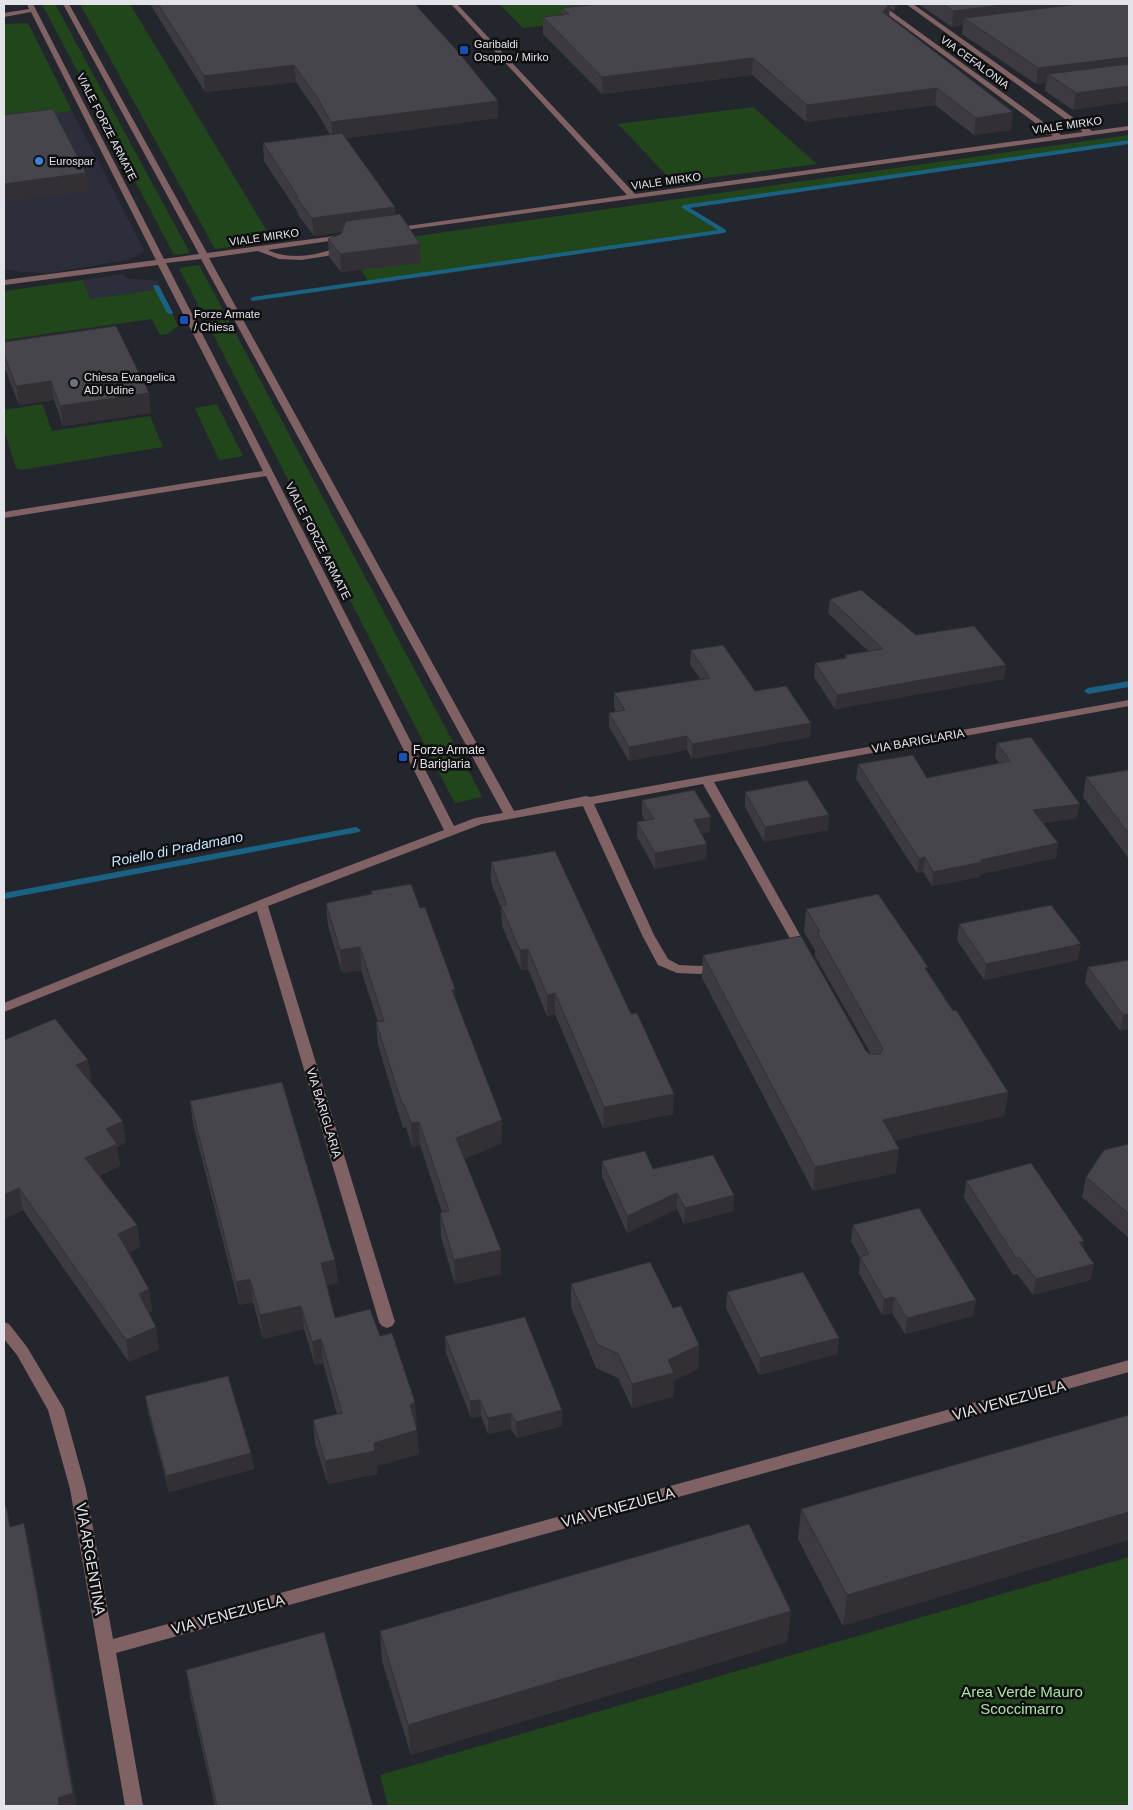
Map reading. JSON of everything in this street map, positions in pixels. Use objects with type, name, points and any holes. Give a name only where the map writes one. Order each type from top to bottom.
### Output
[{"type":"street","name":"VIALE FORZE ARMATE","points":[[66,4],[510,814]]},
{"type":"street","points":[[454,4],[633,197]]},
{"type":"street","name":"VIA CEFALONIA","points":[[877,4],[1060,138]]},
{"type":"street","name":"VIA CEFALONIA","points":[[909,4],[1091,134]]},
{"type":"street","name":"VIALE FORZE ARMATE","points":[[31,7],[451,831]]},
{"type":"street","points":[[4,15],[31,7]]},
{"type":"street","points":[[939,33],[957,30]]},
{"type":"street","points":[[920,35],[929,34]]},
{"type":"street","points":[[1029,89],[1038,88]]},
{"type":"street","name":"VIALE MIRKO","points":[[388,231],[1129,128]]},
{"type":"street","name":"VIALE MIRKO","points":[[205,256],[351,236]]},
{"type":"street","points":[[261,248],[280,257],[327,254],[339,249],[342,237]]},
{"type":"street","points":[[4,283],[205,256]]},
{"type":"street","points":[[4,276],[49,277]]},
{"type":"street","points":[[4,516],[269,473]]},
{"type":"street","name":"VIA BARIGLARIA","points":[[4,1008],[260,904],[479,821],[586,800],[1129,703]]},
{"type":"street","points":[[706,779],[809,960]]},
{"type":"street","points":[[586,800],[648,935],[663,962],[677,970],[700,970],[728,965]]},
{"type":"street","name":"VIA BARIGLARIA","points":[[260,904],[387,1322]]},
{"type":"street","name":"VIA ARGENTINA","points":[[4,1328],[22,1351],[56,1408],[78,1488],[134,1806]]},
{"type":"street","name":"VIA VENEZUELA","points":[[107,1648],[1129,1366]]},
{"type":"shaded area","points":[[72,111],[144,250],[143,253],[127,260],[50,273],[4,269],[4,119]]},
{"type":"shaded area","points":[[124,274],[126,278],[158,281],[161,289],[90,299],[83,280]]},
{"type":"green space","points":[[42,4],[55,4],[190,253],[174,255]]},
{"type":"green space","points":[[80,4],[130,4],[273,241],[215,249]]},
{"type":"green space","points":[[499,4],[727,4],[523,28]]},
{"type":"green space","points":[[28,23],[72,111],[4,119],[4,24]]},
{"type":"green space","points":[[753,107],[817,164],[673,182],[618,124]]},
{"type":"green space","points":[[1129,135],[1129,143],[682,206],[721,231],[368,281],[347,246]]},
{"type":"green space","points":[[199,265],[482,797],[455,803],[450,794],[179,268]]},
{"type":"green space","points":[[83,280],[90,299],[161,289],[178,326],[167,334],[160,335],[152,319],[4,340],[4,291]]},
{"type":"green space","points":[[42,404],[52,431],[150,416],[163,447],[20,470],[16,468],[4,429],[4,410]]},
{"type":"green space","points":[[217,404],[243,456],[219,460],[195,408]]},
{"type":"green space","name":"Area Verde Mauro Scoccimarro","points":[[1129,1557],[1129,1806],[388,1806],[380,1775]]},
{"type":"building","points":[[158,4],[415,4],[460,54],[498,101],[331,122],[317,97],[294,65],[204,76]]},
{"type":"building","points":[[598,4],[889,4],[883,12],[1013,112],[976,118],[937,88],[807,105],[753,58],[602,77],[543,17],[569,14],[562,8]]},
{"type":"building","points":[[943,4],[1011,4],[953,11]]},
{"type":"building","points":[[1077,4],[1129,4],[1129,57],[1038,68],[964,18]]},
{"type":"building","points":[[1129,64],[1129,86],[1076,93],[1048,74]]},
{"type":"building","name":"Eurospar","points":[[53,109],[86,173],[4,184],[4,115]]},
{"type":"building","points":[[342,133],[395,207],[312,218],[296,197],[298,197],[263,143]]},
{"type":"building","points":[[400,214],[420,244],[340,254],[328,239],[341,234],[346,221]]},
{"type":"building","name":"Chiesa Evangelica ADI Udine","points":[[116,326],[149,393],[60,406],[51,381],[16,386],[4,355],[4,342]]},
{"type":"building","points":[[861,590],[916,635],[974,626],[1006,665],[837,695],[815,663],[847,658],[845,655],[883,649],[830,599]]},
{"type":"building","points":[[723,645],[755,691],[786,686],[811,723],[692,744],[687,736],[629,747],[609,713],[625,710],[614,693],[710,678],[691,650]]},
{"type":"building","points":[[1031,737],[1080,804],[1033,810],[1058,843],[933,872],[925,857],[919,859],[858,764],[913,755],[927,778],[1010,761],[997,743]]},
{"type":"building","points":[[1129,770],[1129,834],[1086,777]]},
{"type":"building","points":[[807,780],[829,815],[765,827],[745,792]]},
{"type":"building","points":[[694,790],[711,817],[694,820],[707,844],[655,853],[637,822],[654,819],[642,800]]},
{"type":"building","points":[[555,851],[631,1014],[637,1013],[674,1094],[604,1107],[555,993],[547,995],[528,949],[520,950],[501,906],[507,905],[491,862]]},
{"type":"building","points":[[411,884],[420,908],[425,907],[455,989],[452,990],[502,1120],[456,1138],[501,1250],[454,1260],[440,1213],[449,1211],[419,1122],[411,1123],[404,1104],[402,1104],[376,1022],[384,1021],[360,947],[340,950],[326,903],[372,894],[371,891]]},
{"type":"building","points":[[878,894],[928,967],[925,968],[953,1011],[956,1010],[1008,1092],[883,1120],[899,1149],[815,1167],[703,955],[801,936],[866,1051],[870,1054],[880,1054],[883,1049],[806,909]]},
{"type":"building","points":[[1051,905],[1081,944],[986,964],[959,924]]},
{"type":"building","points":[[1129,960],[1129,1014],[1123,1015],[1088,967]]},
{"type":"building","points":[[55,1019],[88,1060],[76,1065],[123,1121],[106,1129],[117,1144],[85,1158],[137,1225],[118,1234],[149,1289],[139,1294],[156,1327],[126,1340],[19,1188],[4,1195],[4,1040]]},
{"type":"building","points":[[282,1082],[335,1260],[321,1263],[335,1318],[370,1309],[380,1336],[392,1333],[415,1402],[410,1405],[417,1430],[374,1443],[375,1451],[325,1461],[313,1420],[342,1413],[321,1339],[312,1342],[301,1306],[260,1315],[250,1279],[236,1282],[190,1101]]},
{"type":"building","points":[[1129,1144],[1129,1214],[1086,1177],[1104,1150]]},
{"type":"building","points":[[645,1151],[653,1169],[713,1155],[734,1195],[685,1208],[677,1193],[627,1216],[602,1161]]},
{"type":"building","points":[[1031,1163],[1084,1241],[1079,1242],[1094,1264],[1036,1279],[1020,1258],[1016,1258],[966,1181]]},
{"type":"building","points":[[919,1208],[976,1300],[907,1318],[894,1297],[884,1299],[860,1257],[869,1254],[853,1225]]},
{"type":"building","points":[[650,1262],[673,1308],[681,1306],[699,1345],[668,1360],[674,1373],[632,1384],[618,1354],[597,1344],[571,1284]]},
{"type":"building","points":[[803,1272],[839,1338],[760,1358],[727,1292]]},
{"type":"building","points":[[525,1317],[562,1410],[516,1422],[511,1413],[488,1418],[480,1400],[470,1401],[445,1336]]},
{"type":"building","points":[[228,1376],[251,1453],[166,1476],[145,1396]]},
{"type":"building","points":[[1129,1415],[1129,1512],[847,1595],[801,1509]]},
{"type":"building","points":[[6,1506],[10,1527],[24,1523],[73,1793],[58,1798],[59,1806],[4,1806],[4,1507]]},
{"type":"building","points":[[749,1524],[791,1611],[408,1725],[380,1631]]},
{"type":"building","points":[[324,1632],[373,1806],[217,1806],[186,1670]]},
{"type":"waterway","points":[[253,299],[724,231],[684,207],[1129,142]]},
{"type":"waterway","points":[[156,286],[170,313]]},
{"type":"waterway","name":"Roiello di Pradamano","points":[[1088,691],[1129,684]]},
{"type":"waterway","name":"Roiello di Pradamano","points":[[4,896],[356,830]]},
{"type":"place","name":"Garibaldi Osoppo / Mirko","points":[[464,50]]},
{"type":"place","name":"Eurospar","points":[[39,161]]},
{"type":"place","name":"Forze Armate / Chiesa","points":[[184,320]]},
{"type":"place","name":"Chiesa Evangelica ADI Udine","points":[[74,383]]},
{"type":"place","name":"Forze Armate / Bariglaria","points":[[403,757]]}]
